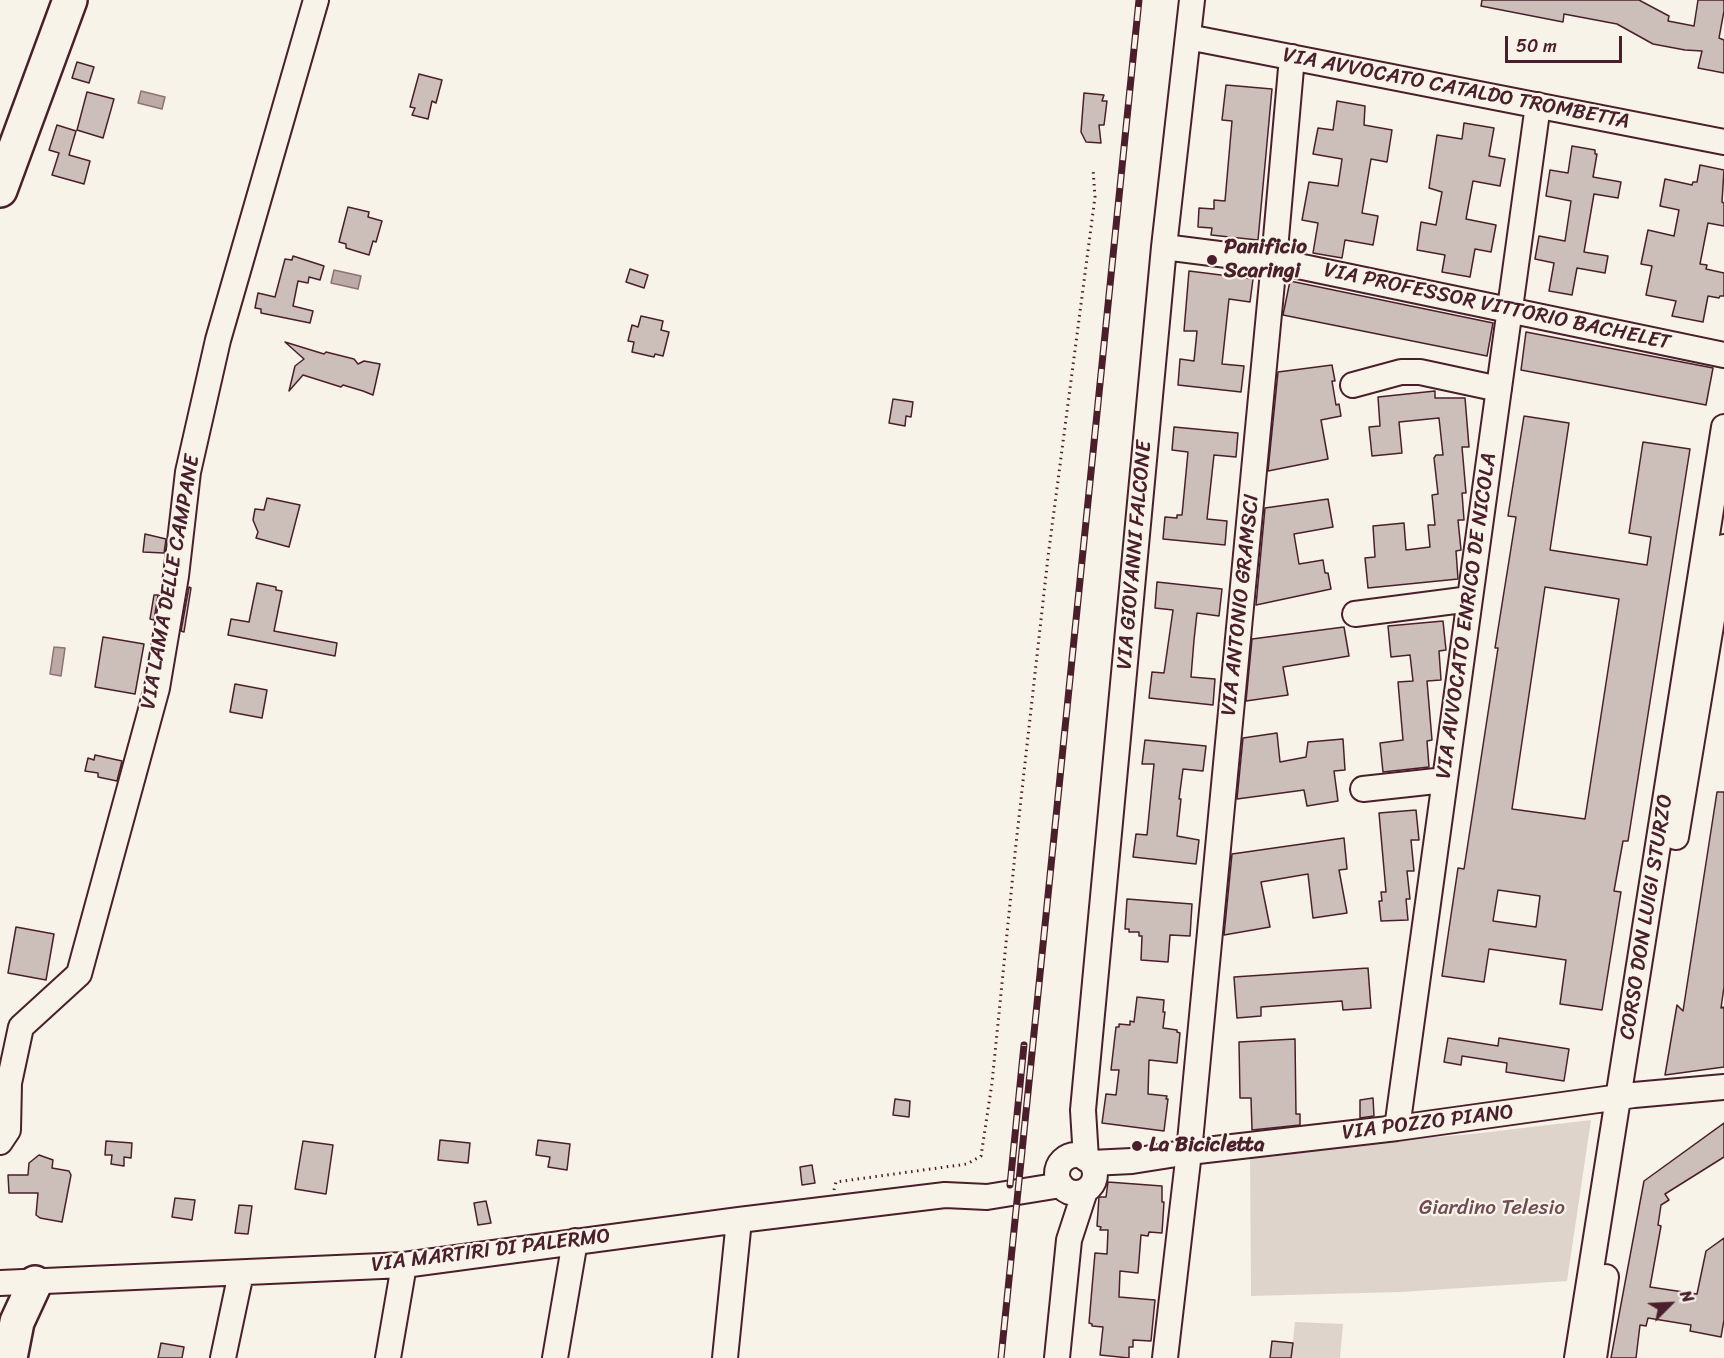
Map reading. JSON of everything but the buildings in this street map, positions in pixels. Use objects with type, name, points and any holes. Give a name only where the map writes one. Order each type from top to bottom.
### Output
[{"type":"highway","points":[[0,131],[48,0]]},
{"type":"highway","points":[[0,190],[70,0]]},
{"type":"highway","points":[[6,1354],[35,1282]]},
{"type":"highway","points":[[0,1316],[6,1354]]},
{"type":"street","name":"VIA LAMA DELLE CAMPANE","points":[[0,1142],[8,1130],[9,1083],[21,1027],[79,974],[157,688],[176,576],[188,472],[218,340],[316,0]]},
{"type":"street","name":"VIA GIOVANNI FALCONE","points":[[1058,1358],[1069,1240],[1065,1212],[1076,1174],[1083,1110],[1164,247],[1192,0]]},
{"type":"street","name":"VIA AVVOCATO CATALDO TROMBETTA","points":[[1188,37],[1724,142]]},
{"type":"street","name":"VIA ANTONIO GRAMSCI","points":[[1165,1358],[1189,1152],[1292,57]]},
{"type":"street","name":"VIA AVVOCATO ENRICO DE NICOLA","points":[[1397,1128],[1538,105]]},
{"type":"street","name":"VIA PROFESSOR VITTORIO BACHELET","points":[[1164,247],[1274,261],[1724,355]]},
{"type":"street","points":[[1353,385],[1401,372],[1420,372],[1499,389]]},
{"type":"street","name":"CORSO DON LUIGI STURZO","points":[[1594,1358],[1626,1096],[1720,482],[1724,427]]},
{"type":"street","name":"CORSO DON LUIGI STURZO","points":[[1577,1358],[1724,547]]},
{"type":"street","points":[[1355,614],[1470,598]]},
{"type":"street","points":[[1363,789],[1445,780]]},
{"type":"street","name":"VIA POZZO PIANO","points":[[945,1195],[988,1180],[1076,1174],[1132,1161],[1189,1152],[1397,1128],[1626,1096],[1724,1087]]},
{"type":"street","name":"VIA MARTIRI DI PALERMO","points":[[35,1282],[404,1265],[575,1241],[945,1195]]},
{"type":"street","points":[[725,1358],[739,1220]]},
{"type":"street","points":[[555,1358],[575,1241]]},
{"type":"street","points":[[388,1358],[404,1265]]},
{"type":"street","points":[[223,1358],[241,1273]]},
{"type":"street","points":[[0,1283],[35,1282]]},
{"type":"path","points":[[831,1209],[836,1182],[967,1164],[981,1156],[992,1083],[1048,557],[1095,197],[1093,169]]},
{"type":"green space","name":"Giardino Telesio","points":[[1591,1120],[1567,1281],[1401,1292],[1251,1296],[1250,1152],[1472,1134]]},
{"type":"green space","points":[[1295,1322],[1343,1324],[1340,1358],[1291,1358]]},
{"type":"shaded area","points":[[141,91],[165,97],[162,109],[138,103]]},
{"type":"shaded area","points":[[334,270],[361,276],[358,289],[331,283]]},
{"type":"shaded area","points":[[54,647],[65,648],[61,676],[50,674]]},
{"type":"railway","points":[[1001,1358],[1139,0]]},
{"type":"railway","points":[[1010,1185],[1024,1045]]},
{"type":"place","name":"Panificio Scaringi","points":[[1212,260]]},
{"type":"place","name":"La Bicicletta","points":[[1137,1146]]}]
